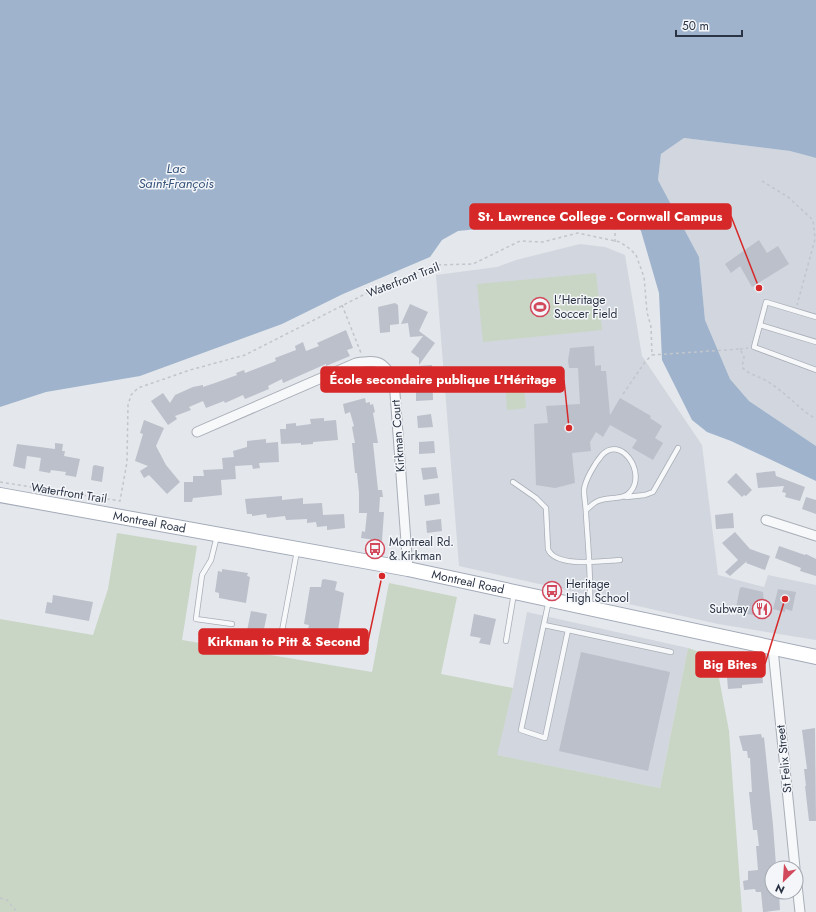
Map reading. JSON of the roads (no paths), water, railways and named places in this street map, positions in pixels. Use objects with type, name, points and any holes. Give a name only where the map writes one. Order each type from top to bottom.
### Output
[{"type":"main road","name":"Montreal Road","points":[[0,495],[408,569],[590,607],[773,649],[816,657]]},
{"type":"street","name":"Kirkman Court","points":[[197,432],[356,364],[374,360],[386,366],[394,380],[408,569]]},
{"type":"street","points":[[766,520],[816,536]]},
{"type":"street","name":"St Felix Street","points":[[773,649],[794,860]]},
{"type":"street","points":[[799,900],[800,912]]},
{"type":"lane","points":[[816,316],[766,302],[754,347],[816,370]]},
{"type":"lane","points":[[760,325],[816,342]]},
{"type":"lane","points":[[586,510],[599,500],[645,495],[653,492],[678,448]]},
{"type":"lane","points":[[590,607],[584,489],[599,458],[608,451],[618,450],[631,459],[634,466],[635,482],[633,490],[626,497]]},
{"type":"lane","points":[[513,482],[536,498],[546,508],[547,544],[550,554],[561,561],[620,560]]},
{"type":"lane","points":[[218,535],[211,560],[202,575],[196,619],[232,624]]},
{"type":"lane","points":[[298,549],[282,630],[332,638]]},
{"type":"lane","points":[[506,641],[515,591]]},
{"type":"lane","points":[[550,599],[521,730],[545,738],[568,630]]},
{"type":"lane","points":[[544,625],[671,652]]},
{"type":"water","name":"Lac Saint-François","points":[[0,0],[816,0],[816,158],[790,151],[684,138],[661,154],[658,180],[699,257],[705,320],[730,379],[749,401],[816,446],[816,481],[731,441],[707,432],[692,420],[662,360],[659,293],[641,231],[632,217],[608,204],[478,229],[458,231],[442,240],[430,257],[343,294],[282,324],[140,376],[46,392],[0,407]]},
{"type":"place","name":"St. Lawrence College - Cornwall Campus","points":[[759,288]]},
{"type":"place","name":"L'Heritage Soccer Field","points":[[540,307]]},
{"type":"place","name":"École secondaire publique L'Héritage","points":[[569,428]]},
{"type":"place","name":"Montreal Rd. & Kirkman","points":[[375,549]]},
{"type":"place","name":"Kirkman to Pitt & Second","points":[[382,576]]},
{"type":"place","name":"Heritage High School","points":[[552,591]]},
{"type":"place","name":"Big Bites","points":[[785,599]]},
{"type":"place","name":"Subway","points":[[762,609]]}]
